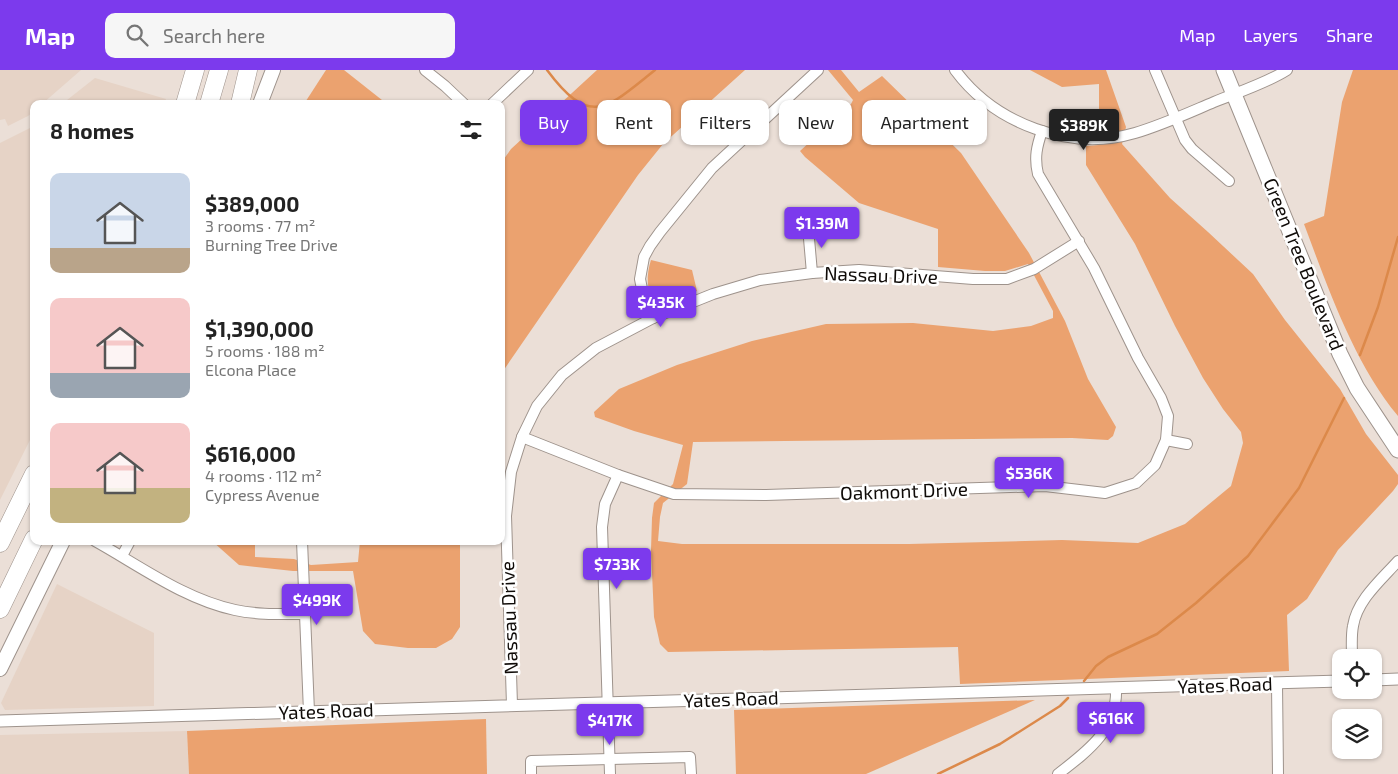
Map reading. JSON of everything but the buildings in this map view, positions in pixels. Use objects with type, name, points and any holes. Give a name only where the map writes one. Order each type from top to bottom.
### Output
[{"type":"highway","points":[[186,100],[195,70]]},
{"type":"highway","points":[[210,100],[219,70]]},
{"type":"highway","points":[[241,100],[248,70]]},
{"type":"highway","points":[[0,543],[30,482]]},
{"type":"highway","points":[[0,609],[31,545]]},
{"type":"main road","points":[[262,100],[273,70]]},
{"type":"main road","name":"Green Tree Boulevard","points":[[1224,70],[1340,354],[1357,388],[1398,450]]},
{"type":"main road","points":[[0,670],[60,545]]},
{"type":"street","points":[[425,70],[460,100]]},
{"type":"street","points":[[496,100],[528,70]]},
{"type":"street","points":[[653,318],[644,299],[640,279],[644,258],[650,246],[712,168],[818,70]]},
{"type":"street","points":[[955,70],[971,88],[1002,113],[1042,131],[1068,137],[1105,138],[1135,133],[1234,94],[1287,70]]},
{"type":"street","points":[[1155,70],[1185,140],[1192,149],[1229,181]]},
{"type":"street","name":"Oakmont Drive","points":[[522,437],[618,475],[674,494],[766,495],[1044,486],[1105,493],[1136,482],[1155,465],[1166,440],[1168,416],[1162,398],[1138,358],[1109,295],[1038,174],[1035,152],[1042,131]]},
{"type":"street","points":[[808,227],[812,273]]},
{"type":"street","name":"Nassau Drive","points":[[512,706],[506,516],[511,472],[522,437],[537,406],[562,375],[596,348],[653,318],[713,294],[760,280],[812,273],[859,270],[973,280],[1007,278],[1034,269],[1079,241]]},
{"type":"street","points":[[1166,440],[1188,444]]},
{"type":"street","points":[[610,774],[602,527],[605,504],[618,475]]},
{"type":"street","points":[[102,545],[179,590],[209,603],[263,614],[304,614]]},
{"type":"street","points":[[122,556],[128,545]]},
{"type":"street","points":[[302,545],[309,712]]},
{"type":"street","points":[[1352,649],[1356,614],[1361,604],[1398,561]]},
{"type":"street","points":[[1382,680],[1398,680]]},
{"type":"street","name":"Yates Road","points":[[0,721],[1332,681]]},
{"type":"street","points":[[1277,684],[1278,774]]},
{"type":"street","points":[[1058,774],[1088,751],[1108,728],[1117,699],[1116,688]]},
{"type":"street","points":[[531,774],[531,761],[690,757],[691,774]]},
{"type":"shaded area","points":[[0,70],[81,70],[47,100],[30,100],[30,114],[28,116],[8,126],[5,119],[0,120]]},
{"type":"shaded area","points":[[326,70],[344,70],[382,100],[307,100]]},
{"type":"shaded area","points":[[597,70],[745,70],[712,100],[681,100],[681,128],[671,137],[671,100],[597,100],[597,145],[662,145],[638,175],[505,368],[505,157],[520,141],[520,145],[587,145],[587,100],[564,100]]},
{"type":"shaded area","points":[[828,70],[841,70],[859,92],[882,76],[907,100],[862,100],[862,145],[953,145],[961,153],[1029,253],[1065,321],[1088,379],[1116,427],[1113,436],[1108,440],[1072,438],[693,442],[687,484],[663,503],[658,541],[682,544],[909,544],[1062,540],[1138,543],[1185,524],[1231,486],[1243,443],[1241,432],[1203,378],[1135,244],[1086,165],[1086,146],[1099,145],[1099,84],[1062,87],[1030,70],[1106,70],[1126,127],[1122,144],[1170,198],[1253,274],[1285,320],[1340,389],[1366,434],[1398,475],[1398,484],[1393,491],[1338,550],[1307,599],[1287,615],[1289,671],[960,684],[958,647],[668,652],[660,644],[654,617],[651,550],[652,518],[654,503],[673,484],[683,445],[634,431],[595,417],[594,412],[619,389],[677,365],[752,341],[826,324],[913,323],[993,331],[1031,326],[1053,318],[1053,311],[1028,264],[1005,271],[938,267],[938,229],[859,203],[805,157],[800,151],[807,145],[852,145],[853,100]]},
{"type":"shaded area","points":[[1353,70],[1398,70],[1398,416],[1382,395],[1355,349],[1304,224],[1324,216],[1342,102]]},
{"type":"shaded area","points":[[95,78],[166,99],[166,100],[67,100]]},
{"type":"shaded area","points":[[30,128],[30,440],[0,500],[0,143]]},
{"type":"shaded area","points":[[651,260],[692,270],[697,291],[663,305],[656,305],[650,295],[648,283]]},
{"type":"shaded area","points":[[216,545],[255,545],[255,557],[294,559],[311,565],[358,562],[360,545],[460,545],[460,627],[452,639],[436,648],[408,648],[375,644],[363,631],[353,571],[293,571],[239,565]]},
{"type":"shaded area","points":[[57,584],[154,633],[154,706],[5,710],[1,703]]},
{"type":"shaded area","points":[[1035,700],[866,774],[736,774],[734,710]]},
{"type":"shaded area","points":[[486,719],[487,774],[189,774],[187,731]]},
{"type":"shaded area","points":[[187,731],[189,774],[0,774],[0,735]]},
{"type":"waterway","points":[[547,70],[562,88],[576,100],[588,106],[600,106],[611,102],[655,70]]},
{"type":"waterway","points":[[1360,355],[1378,307],[1398,237]]},
{"type":"waterway","points":[[1084,681],[1096,666],[1108,657],[1157,634],[1196,603],[1248,556],[1299,488],[1344,398]]},
{"type":"waterway","points":[[938,774],[1000,744],[1060,706],[1068,698]]}]
